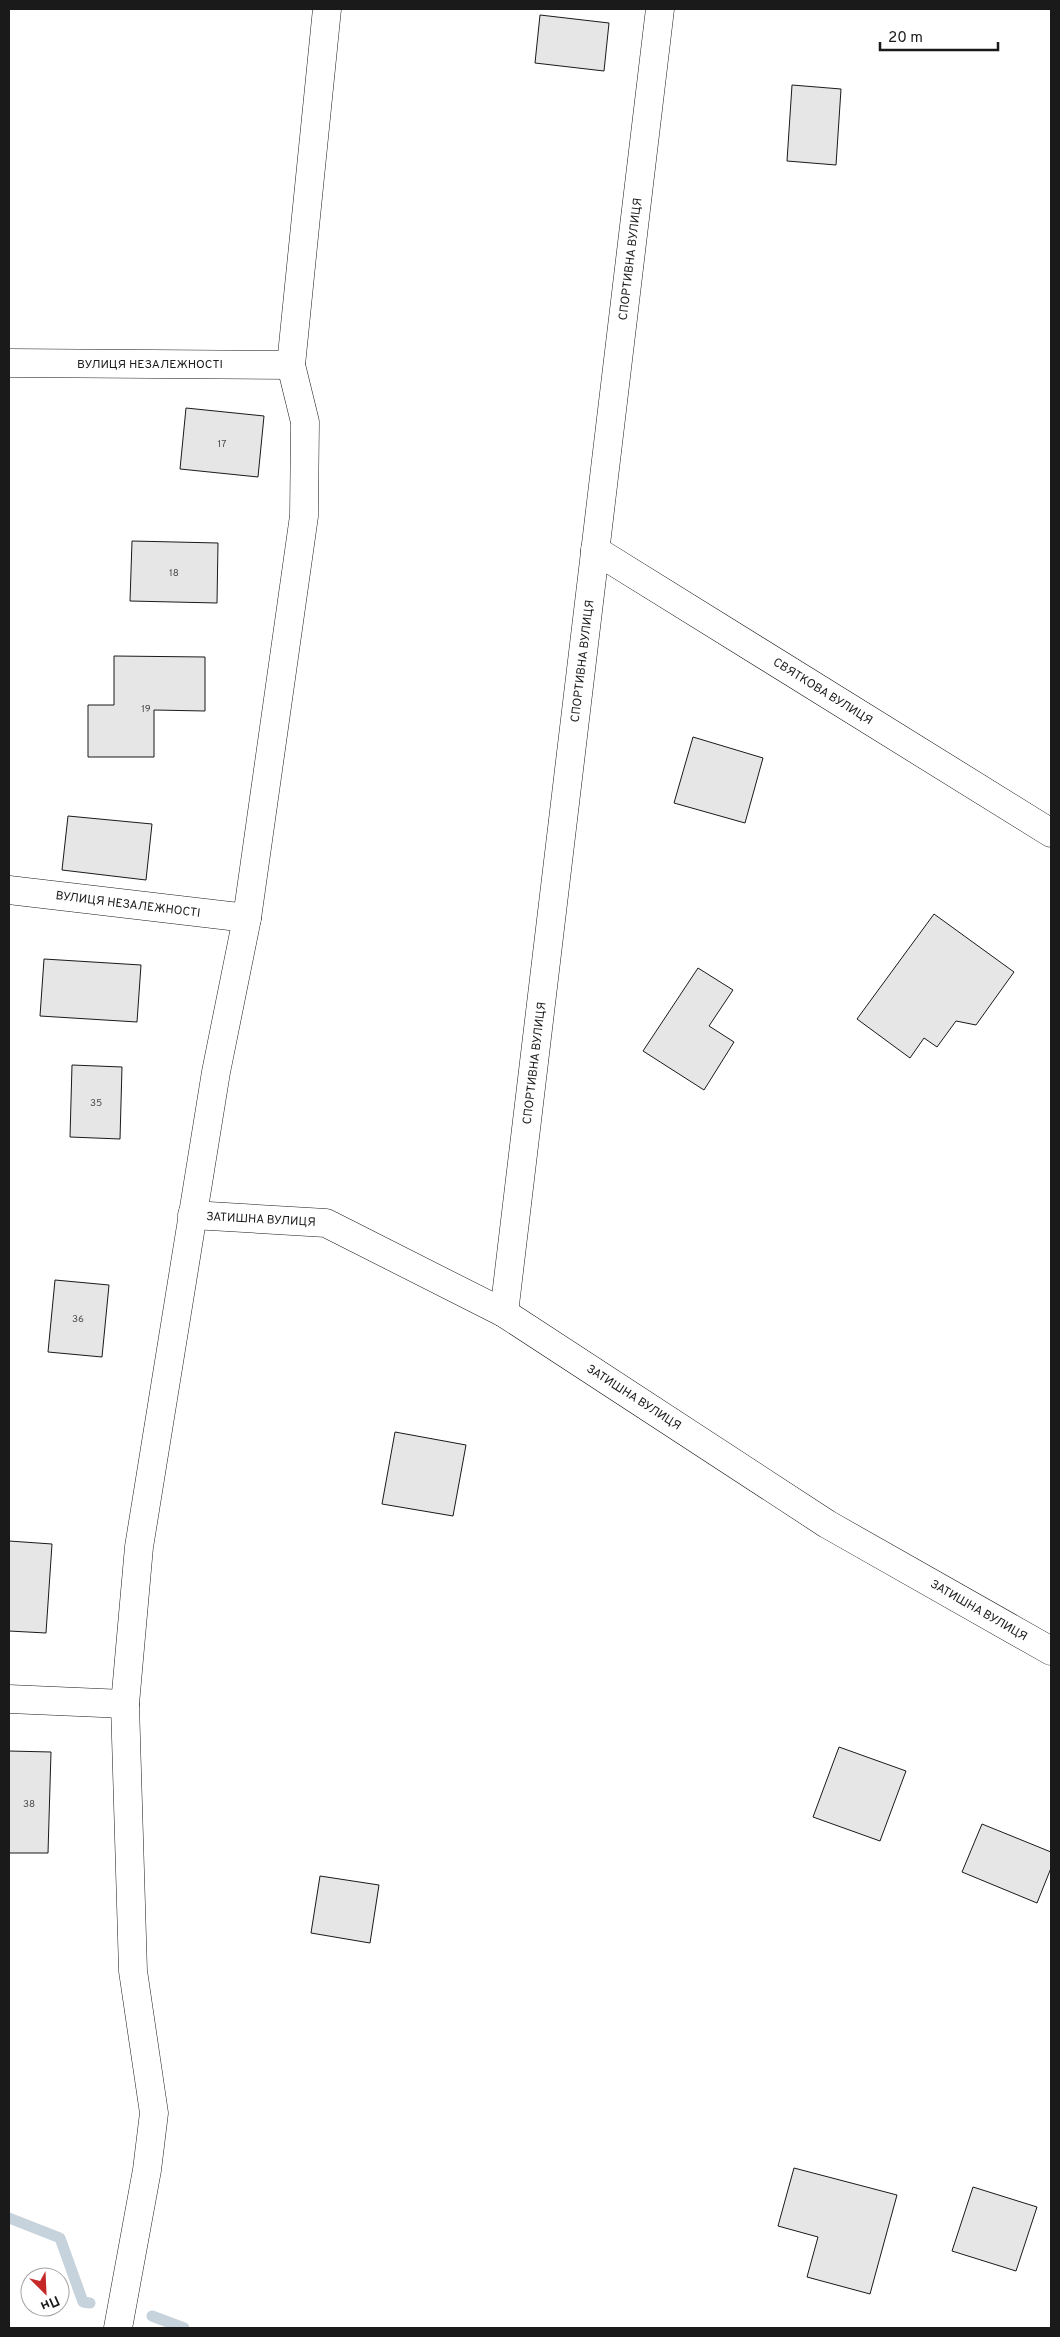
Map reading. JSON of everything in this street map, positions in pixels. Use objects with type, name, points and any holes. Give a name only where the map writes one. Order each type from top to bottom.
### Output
[{"type":"street","points":[[118,2328],[147,2170],[154,2113],[133,1971],[125,1704],[139,1547],[216,1072],[247,918],[304,516],[305,422],[291,365],[327,9]]},
{"type":"street","name":"СПОРТИВНА ВУЛИЦЯ","points":[[504,1313],[660,9]]},
{"type":"street","name":"ВУЛИЦЯ НЕЗАЛЕЖНОСТІ","points":[[9,363],[291,365]]},
{"type":"street","name":"СВЯТКОВА ВУЛИЦЯ","points":[[595,550],[1051,833]]},
{"type":"street","name":"ВУЛИЦЯ НЕЗАЛЕЖНОСТІ","points":[[9,890],[247,918]]},
{"type":"street","name":"ЗАТИШНА ВУЛИЦЯ","points":[[192,1215],[326,1223],[504,1313],[827,1524],[1051,1651]]},
{"type":"street","points":[[9,1699],[125,1704]]},
{"type":"building","points":[[540,15],[609,23],[604,71],[535,63]]},
{"type":"building","points":[[792,85],[841,89],[836,165],[787,161]]},
{"type":"building","points":[[186,408],[264,416],[258,477],[180,469]]},
{"type":"building","points":[[132,541],[218,543],[217,603],[130,601]]},
{"type":"building","points":[[114,656],[205,657],[205,711],[154,710],[154,757],[88,757],[88,705],[114,705]]},
{"type":"building","points":[[693,737],[763,758],[745,823],[674,803]]},
{"type":"building","points":[[68,816],[152,824],[146,880],[62,870]]},
{"type":"building","points":[[934,914],[1014,972],[976,1025],[956,1021],[937,1047],[924,1038],[910,1058],[857,1019]]},
{"type":"building","points":[[44,959],[141,965],[137,1022],[40,1016]]},
{"type":"building","points":[[698,968],[733,990],[709,1026],[734,1042],[704,1090],[643,1051]]},
{"type":"building","points":[[72,1065],[122,1067],[120,1139],[70,1137]]},
{"type":"building","points":[[55,1280],[109,1285],[102,1357],[48,1352]]},
{"type":"building","points":[[395,1432],[466,1445],[453,1516],[382,1504]]},
{"type":"building","points":[[9,1541],[52,1544],[46,1633],[9,1631]]},
{"type":"building","points":[[839,1747],[906,1771],[880,1841],[813,1817]]},
{"type":"building","points":[[9,1751],[51,1752],[48,1853],[9,1853]]},
{"type":"building","points":[[982,1824],[1051,1852],[1051,1868],[1037,1903],[962,1872]]},
{"type":"building","points":[[320,1876],[379,1885],[370,1943],[311,1933]]},
{"type":"building","points":[[794,2168],[897,2195],[870,2294],[807,2277],[818,2237],[778,2226]]},
{"type":"building","points":[[973,2187],[1037,2207],[1016,2271],[952,2251]]},
{"type":"waterway","points":[[9,2218],[60,2238],[83,2302],[90,2303]]},
{"type":"waterway","points":[[152,2316],[184,2328]]}]
